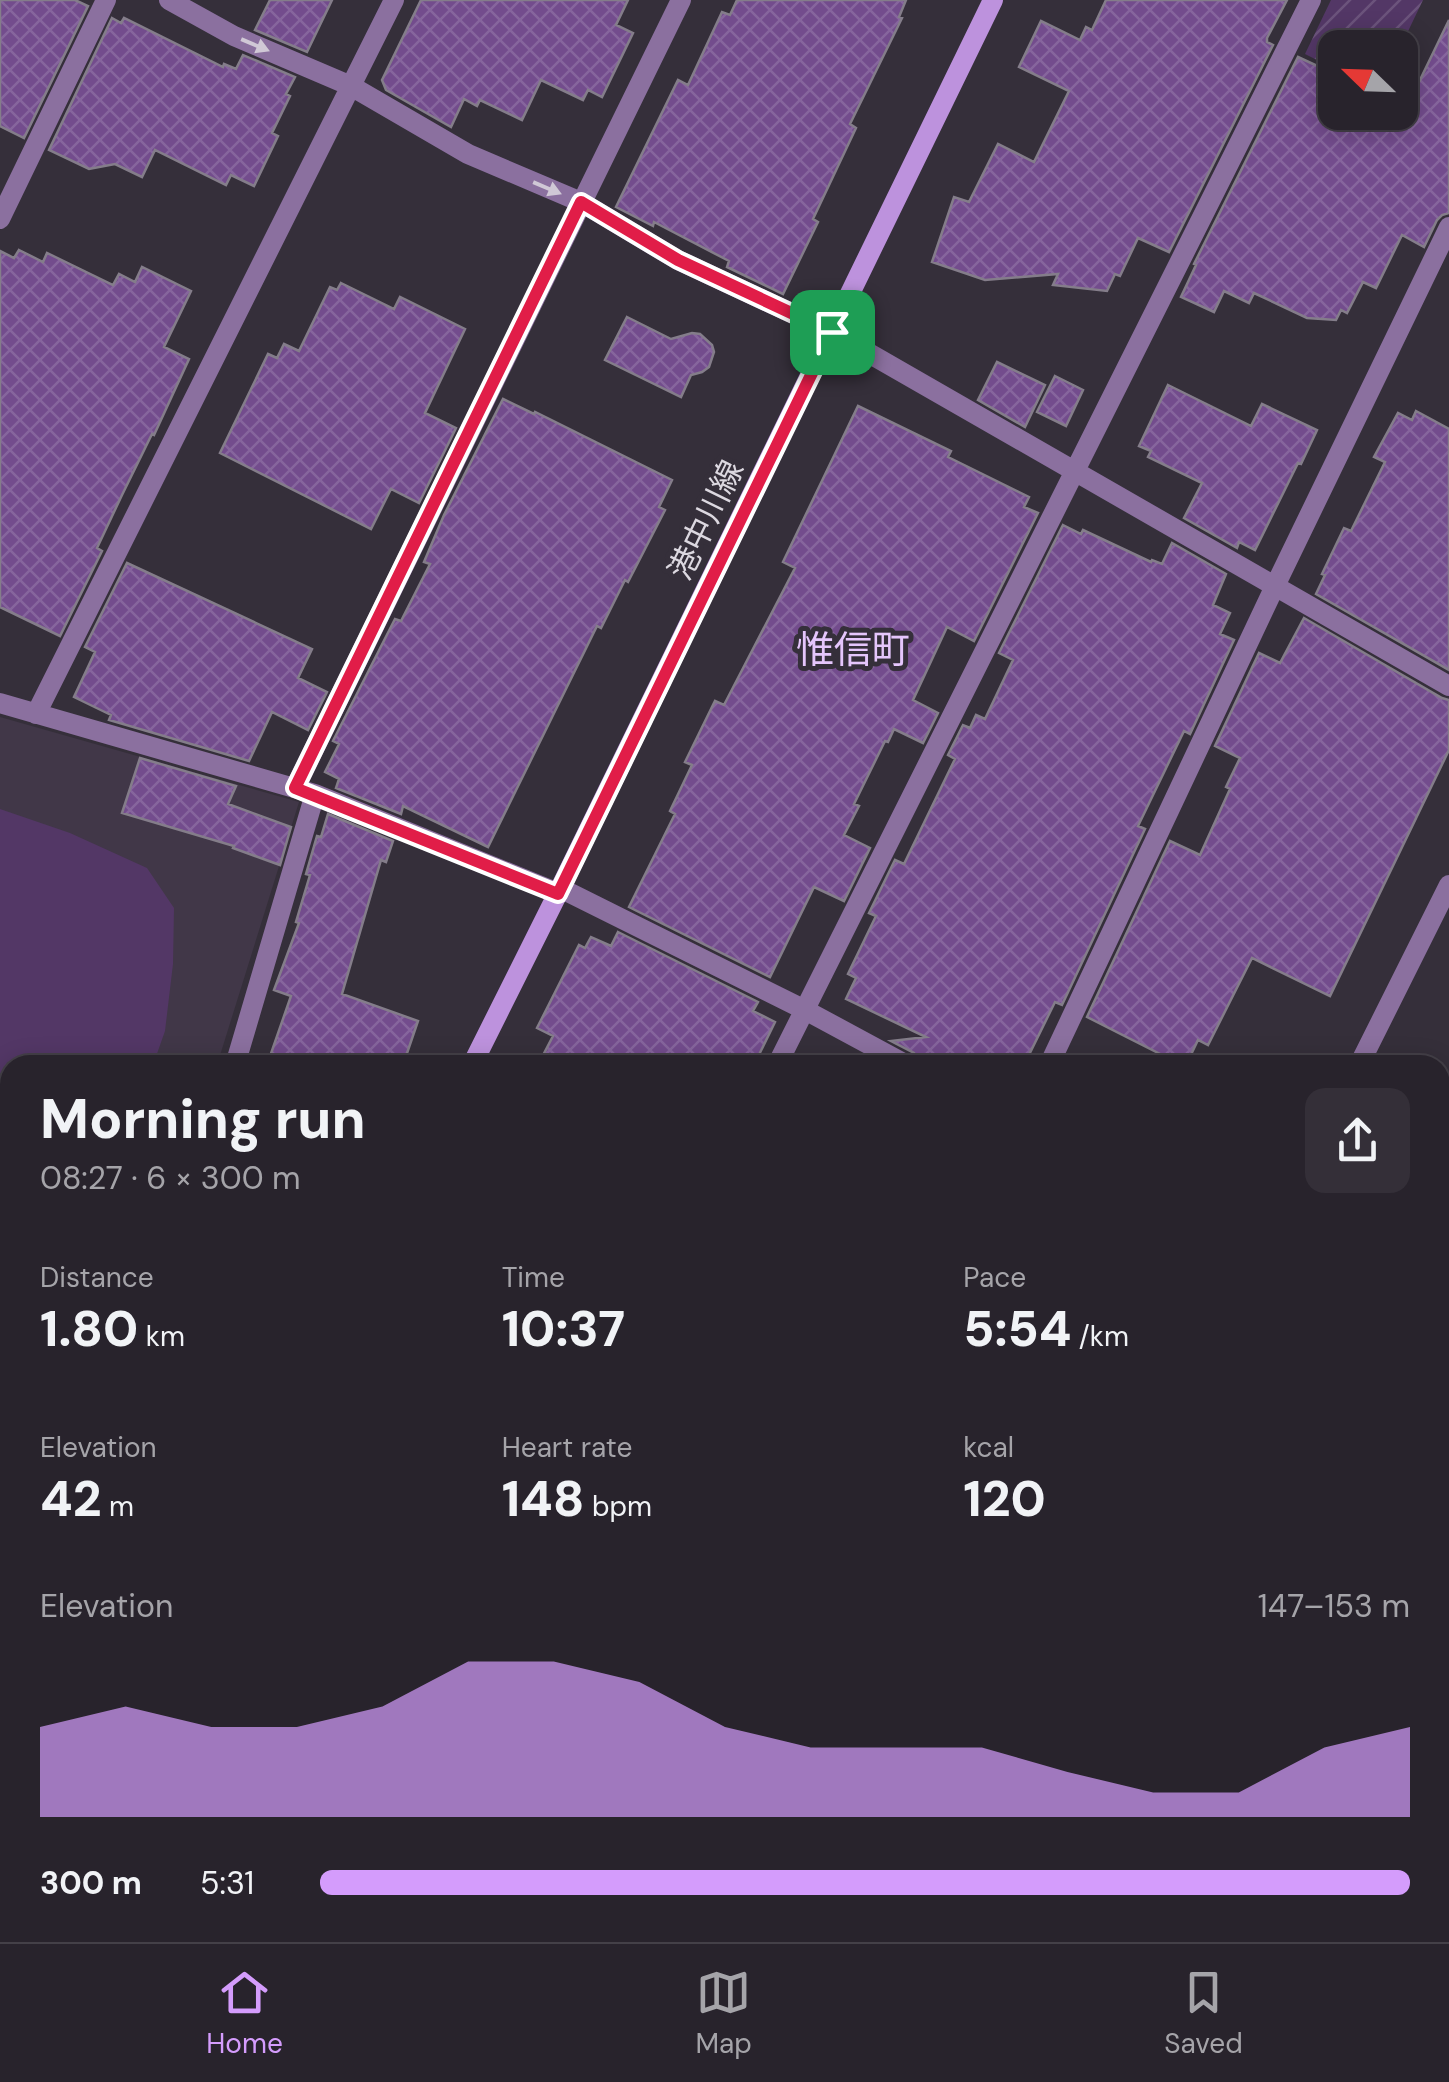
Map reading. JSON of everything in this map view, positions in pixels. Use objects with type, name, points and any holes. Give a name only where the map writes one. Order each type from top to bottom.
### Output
[{"type":"main road","name":"港中川線","points":[[477,1055],[993,0]]},
{"type":"street","points":[[0,218],[106,0]]},
{"type":"street","points":[[169,0],[234,36],[351,86],[468,154],[581,202],[678,260],[832,332],[1449,686]]},
{"type":"street","points":[[36,714],[394,0]]},
{"type":"street","points":[[238,1055],[305,791],[581,202],[682,0]]},
{"type":"street","points":[[783,1055],[1311,0]]},
{"type":"street","points":[[1054,1055],[1274,586],[1449,227]]},
{"type":"street","points":[[0,703],[305,791],[559,891],[888,1055]]},
{"type":"street","points":[[1364,1055],[1449,885]]},
{"type":"shaded area","points":[[1331,0],[1423,0],[1409,30],[1318,30],[1318,60],[1305,54]]},
{"type":"shaded area","points":[[0,717],[299,802],[220,1055],[0,1055]]},
{"type":"shaded area","points":[[0,809],[70,833],[147,868],[174,908],[173,964],[165,1031],[157,1055],[0,1055]]},
{"type":"building","points":[[0,0],[75,0],[88,6],[24,138],[0,126]]},
{"type":"building","points":[[270,0],[332,0],[307,52],[255,30]]},
{"type":"building","points":[[421,0],[628,0],[616,25],[633,33],[602,97],[588,90],[583,100],[541,80],[522,120],[480,100],[477,106],[464,99],[451,127],[386,90],[382,80]]},
{"type":"building","points":[[737,0],[906,0],[899,17],[902,18],[850,124],[856,128],[813,219],[818,222],[783,294],[727,267],[729,261],[616,207],[678,80],[688,85],[722,12],[730,15]]},
{"type":"building","points":[[1106,0],[1287,0],[1267,38],[1273,45],[1169,252],[1138,238],[1120,276],[1115,274],[1107,291],[1053,285],[1058,274],[985,280],[932,262],[954,197],[969,202],[998,144],[1034,162],[1069,91],[1019,67],[1041,21],[1080,40],[1086,27],[1092,30]]},
{"type":"building","points":[[112,18],[121,23],[124,18],[223,67],[224,64],[236,69],[243,55],[295,77],[272,133],[278,136],[254,186],[231,175],[226,185],[155,150],[142,177],[115,164],[89,169],[49,150]]},
{"type":"building","points":[[1449,20],[1449,213],[1437,220],[1424,247],[1402,235],[1376,288],[1363,282],[1347,313],[1341,310],[1336,320],[1307,318],[1254,293],[1249,303],[1224,291],[1214,312],[1181,297],[1298,57],[1318,66],[1318,130],[1418,130],[1419,82]]},
{"type":"building","points":[[19,250],[43,262],[47,253],[113,285],[119,274],[135,282],[142,267],[191,291],[164,347],[189,359],[97,548],[102,551],[60,636],[0,607],[0,251],[14,258]]},
{"type":"building","points":[[341,283],[394,309],[400,297],[465,329],[425,413],[456,428],[419,503],[391,489],[371,529],[220,453],[268,354],[277,358],[284,344],[299,351],[330,287],[337,290]]},
{"type":"building","points":[[627,317],[671,339],[700,334],[712,345],[709,367],[691,375],[681,397],[605,360]]},
{"type":"building","points":[[997,362],[1045,385],[1025,427],[978,400]]},
{"type":"building","points":[[1055,376],[1083,390],[1066,426],[1037,412]]},
{"type":"building","points":[[1168,385],[1251,426],[1262,404],[1317,430],[1255,550],[1239,542],[1237,548],[1184,518],[1202,483],[1148,457],[1151,451],[1139,446]]},
{"type":"building","points":[[503,399],[672,480],[659,507],[665,510],[628,582],[625,580],[601,628],[597,626],[488,847],[403,806],[401,814],[336,788],[339,779],[325,772],[339,744],[333,741],[395,619],[401,621],[430,564],[424,562],[444,515]]},
{"type":"building","points":[[858,406],[951,451],[948,457],[1029,497],[1024,507],[1038,513],[974,641],[947,627],[913,700],[938,713],[923,743],[894,729],[885,741],[854,804],[859,806],[844,835],[870,848],[844,901],[814,887],[770,977],[629,907],[675,814],[670,811],[692,765],[685,762],[715,701],[724,705],[795,568],[783,562]]},
{"type":"building","points":[[1416,411],[1449,429],[1449,670],[1316,594],[1344,528],[1351,531],[1385,462],[1374,457],[1398,413],[1412,420]]},
{"type":"building","points":[[1063,525],[1162,564],[1172,543],[1226,574],[1213,605],[1230,613],[1220,634],[1234,640],[1190,734],[1184,731],[1138,826],[1145,829],[1062,1005],[1055,1002],[1029,1055],[915,1055],[891,1041],[926,1037],[846,999],[856,978],[848,974],[876,916],[869,913],[895,860],[904,864],[955,759],[948,755],[963,725],[970,728],[976,715],[985,719],[1013,660],[999,653]]},
{"type":"building","points":[[127,563],[312,649],[298,678],[327,692],[308,730],[272,712],[249,761],[109,720],[111,715],[74,697],[95,652],[85,647]]},
{"type":"building","points":[[1304,618],[1449,700],[1449,750],[1330,996],[1252,958],[1208,1045],[1198,1040],[1191,1055],[1162,1055],[1087,1017],[1170,841],[1200,855],[1240,758],[1215,746],[1259,653],[1280,663]]},
{"type":"building","points":[[140,758],[236,786],[228,804],[291,827],[280,865],[234,846],[122,813]]},
{"type":"building","points":[[328,814],[393,841],[386,862],[381,860],[342,994],[418,1021],[406,1055],[270,1055],[291,996],[274,990],[299,923],[296,922],[310,875],[306,874],[317,836],[321,837]]},
{"type":"building","points":[[618,932],[758,1002],[753,1011],[775,1022],[759,1055],[543,1055],[553,1036],[537,1028],[579,945],[585,948],[591,937],[611,946]]},
{"type":"district","name":"惟信町","points":[[853,650]]},
{"type":"route","points":[[581,202],[678,260],[832,332],[558,894],[295,788],[581,202]]}]
